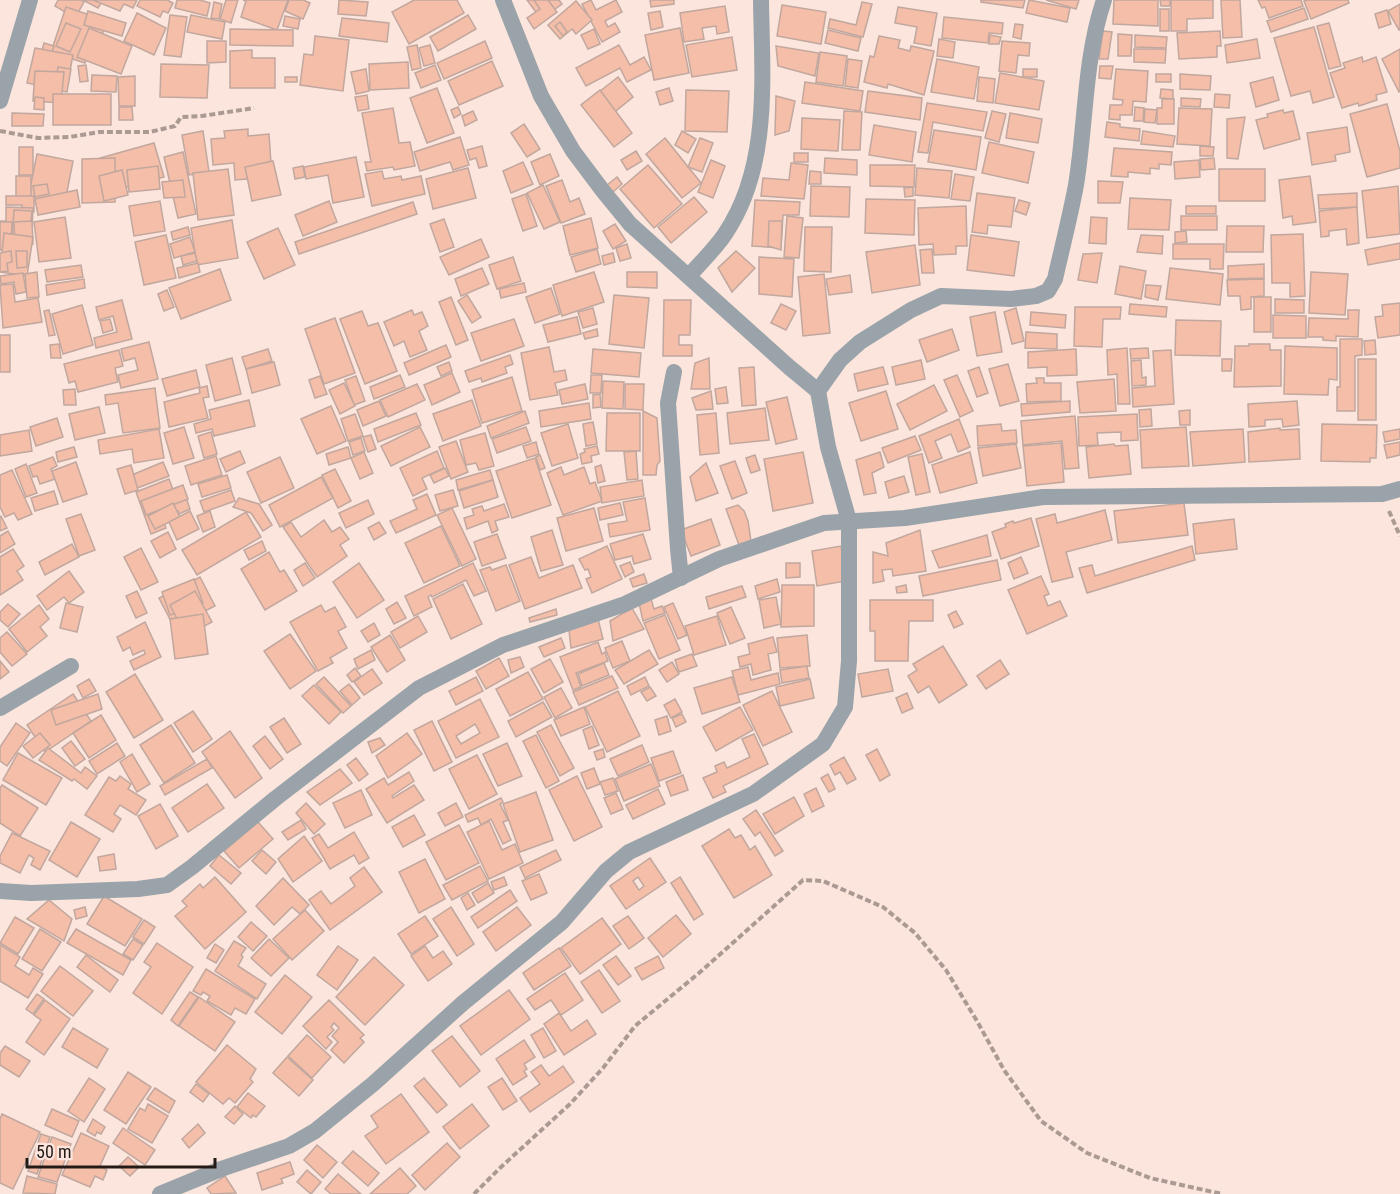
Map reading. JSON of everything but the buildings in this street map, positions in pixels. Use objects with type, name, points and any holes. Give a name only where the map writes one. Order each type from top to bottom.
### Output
[{"type":"street","points":[[0,101],[30,0]]},
{"type":"street","points":[[160,1194],[221,1169],[289,1146],[315,1131],[562,922],[617,861],[629,852],[753,794],[824,744],[844,707],[849,661],[849,521],[828,447],[818,391],[630,224],[603,191],[573,151],[541,96],[503,0]]},
{"type":"street","points":[[689,276],[725,233],[742,201],[754,163],[759,136],[762,90],[761,0]]},
{"type":"street","points":[[818,391],[840,360],[860,342],[911,310],[941,296],[1011,299],[1036,296],[1048,291],[1054,279],[1076,185],[1088,75],[1097,24],[1104,0]]},
{"type":"street","points":[[674,372],[668,403],[681,578]]},
{"type":"street","points":[[0,891],[138,889],[167,885],[419,688],[503,645],[625,604],[719,559],[796,531],[824,523],[905,518],[1043,497],[1382,494],[1400,489]]},
{"type":"street","points":[[0,708],[71,666]]},
{"type":"path","points":[[0,131],[38,138],[69,137],[100,132],[150,132],[175,126],[181,117],[254,108]]},
{"type":"path","points":[[474,1194],[570,1104],[603,1068],[635,1026],[699,974],[803,880],[823,881],[884,907],[915,933],[946,970],[1004,1070],[1041,1121],[1087,1153],[1150,1178],[1222,1194]]}]
